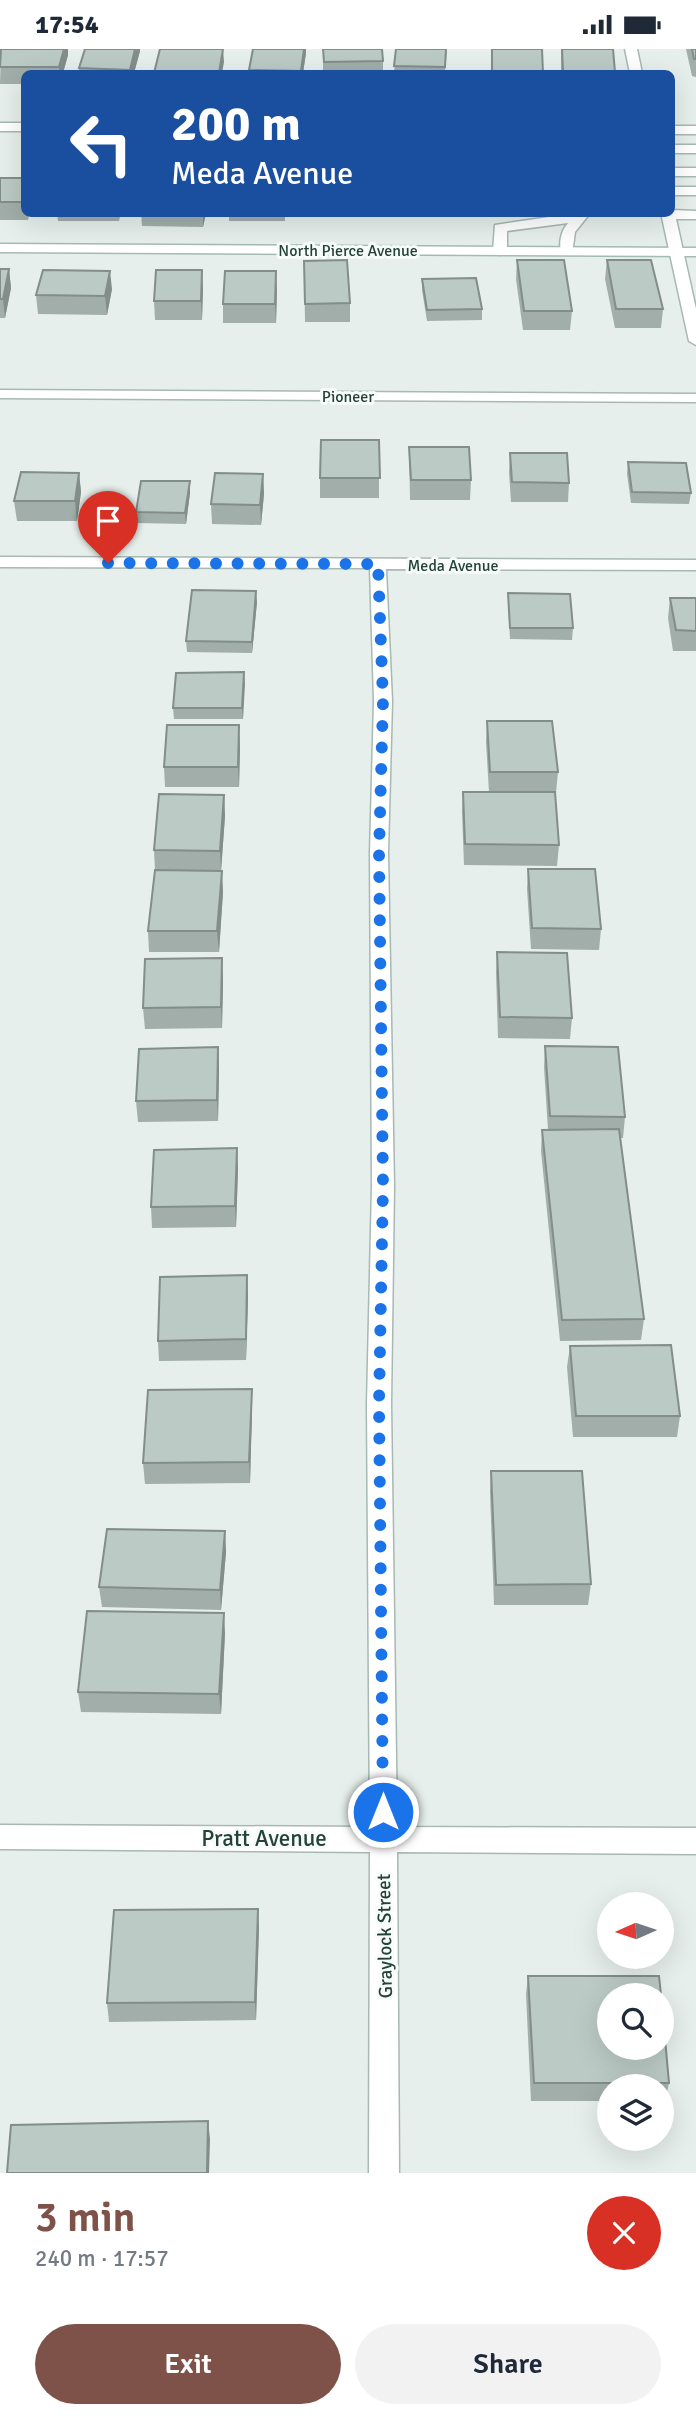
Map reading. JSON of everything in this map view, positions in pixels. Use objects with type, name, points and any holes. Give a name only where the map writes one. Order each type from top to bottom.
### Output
[{"type":"street","points":[[631,49],[635,70]]},
{"type":"street","points":[[0,127],[21,127]]},
{"type":"street","points":[[675,130],[696,130]]},
{"type":"street","points":[[675,149],[696,149]]},
{"type":"street","points":[[675,160],[696,160]]},
{"type":"street","points":[[675,172],[696,172]]},
{"type":"street","points":[[675,191],[696,191]]},
{"type":"street","points":[[675,209],[696,203]]},
{"type":"street","points":[[675,212],[696,215]]},
{"type":"street","points":[[500,251],[496,222],[559,217]]},
{"type":"street","points":[[567,251],[568,231],[582,217]]},
{"type":"street","points":[[671,217],[696,341]]},
{"type":"street","name":"North Pierce Avenue","points":[[0,249],[696,252]]},
{"type":"street","name":"Pioneer","points":[[0,394],[696,398]]},
{"type":"street","name":"Meda Avenue","points":[[0,562],[696,565]]},
{"type":"street","name":"Graylock Street","points":[[378,564],[383,701],[379,853],[383,1186],[379,1403],[385,1975],[384,2173]]},
{"type":"street","name":"Pratt Avenue","points":[[0,1837],[696,1841]]},
{"type":"building","points":[[1,49],[64,49],[59,67],[0,67]]},
{"type":"building","points":[[85,49],[135,49],[130,70],[79,68]]},
{"type":"building","points":[[160,49],[223,49],[220,70],[155,70]]},
{"type":"building","points":[[253,49],[304,49],[301,70],[249,70]]},
{"type":"building","points":[[323,49],[382,49],[383,61],[324,62]]},
{"type":"building","points":[[396,49],[446,49],[445,67],[394,66]]},
{"type":"building","points":[[492,49],[542,49],[543,70],[492,70]]},
{"type":"building","points":[[562,49],[613,49],[615,70],[563,70]]},
{"type":"building","points":[[0,178],[21,178],[21,202],[0,202]]},
{"type":"building","points":[[347,260],[350,303],[305,304],[304,261]]},
{"type":"building","points":[[517,260],[564,260],[572,311],[524,311]]},
{"type":"building","points":[[607,260],[651,260],[663,309],[616,309]]},
{"type":"building","points":[[0,269],[9,269],[3,299],[0,299]]},
{"type":"building","points":[[43,270],[110,271],[105,296],[36,295]]},
{"type":"building","points":[[156,270],[202,270],[201,301],[154,301]]},
{"type":"building","points":[[225,271],[276,271],[275,304],[223,304]]},
{"type":"building","points":[[476,278],[482,309],[427,310],[422,279]]},
{"type":"building","points":[[321,440],[379,440],[380,478],[320,478]]},
{"type":"building","points":[[409,447],[469,447],[471,480],[411,480]]},
{"type":"building","points":[[510,453],[567,453],[569,483],[512,482]]},
{"type":"building","points":[[628,462],[686,463],[691,493],[632,492]]},
{"type":"building","points":[[21,472],[79,473],[75,501],[14,501]]},
{"type":"building","points":[[215,473],[263,474],[260,505],[211,504]]},
{"type":"building","points":[[141,481],[190,481],[185,513],[136,512]]},
{"type":"building","points":[[192,590],[256,591],[252,642],[186,641]]},
{"type":"building","points":[[508,593],[570,594],[573,628],[510,628]]},
{"type":"building","points":[[670,598],[696,598],[696,631],[676,630]]},
{"type":"building","points":[[244,672],[242,708],[173,708],[176,673]]},
{"type":"building","points":[[487,721],[552,721],[558,772],[490,772]]},
{"type":"building","points":[[167,725],[239,725],[238,767],[164,767]]},
{"type":"building","points":[[463,792],[555,792],[559,845],[465,844]]},
{"type":"building","points":[[159,794],[224,795],[220,851],[154,850]]},
{"type":"building","points":[[528,869],[595,869],[601,929],[532,928]]},
{"type":"building","points":[[155,870],[222,871],[217,931],[148,931]]},
{"type":"building","points":[[497,952],[567,953],[572,1018],[500,1017]]},
{"type":"building","points":[[222,958],[221,1007],[143,1008],[145,959]]},
{"type":"building","points":[[545,1046],[618,1047],[625,1117],[550,1116]]},
{"type":"building","points":[[218,1047],[217,1100],[136,1101],[139,1049]]},
{"type":"building","points":[[619,1129],[644,1319],[562,1320],[542,1130]]},
{"type":"building","points":[[237,1148],[235,1206],[151,1207],[154,1150]]},
{"type":"building","points":[[247,1275],[246,1339],[158,1341],[160,1277]]},
{"type":"building","points":[[671,1345],[680,1416],[576,1416],[570,1346]]},
{"type":"building","points":[[252,1389],[249,1462],[143,1463],[148,1390]]},
{"type":"building","points":[[491,1471],[582,1471],[591,1584],[496,1585]]},
{"type":"building","points":[[107,1529],[225,1531],[220,1590],[99,1587]]},
{"type":"building","points":[[87,1611],[224,1613],[219,1694],[78,1692]]},
{"type":"building","points":[[258,1909],[255,2002],[107,2003],[114,1910]]},
{"type":"building","points":[[528,1976],[659,1976],[660,1983],[597,1983],[597,2060],[667,2060],[668,2074],[597,2074],[597,2083],[534,2083]]},
{"type":"building","points":[[208,2121],[207,2173],[7,2173],[11,2125]]},
{"type":"route","points":[[108,563],[378,564],[383,701],[379,853],[383,1186],[379,1403],[383,1812]]}]
